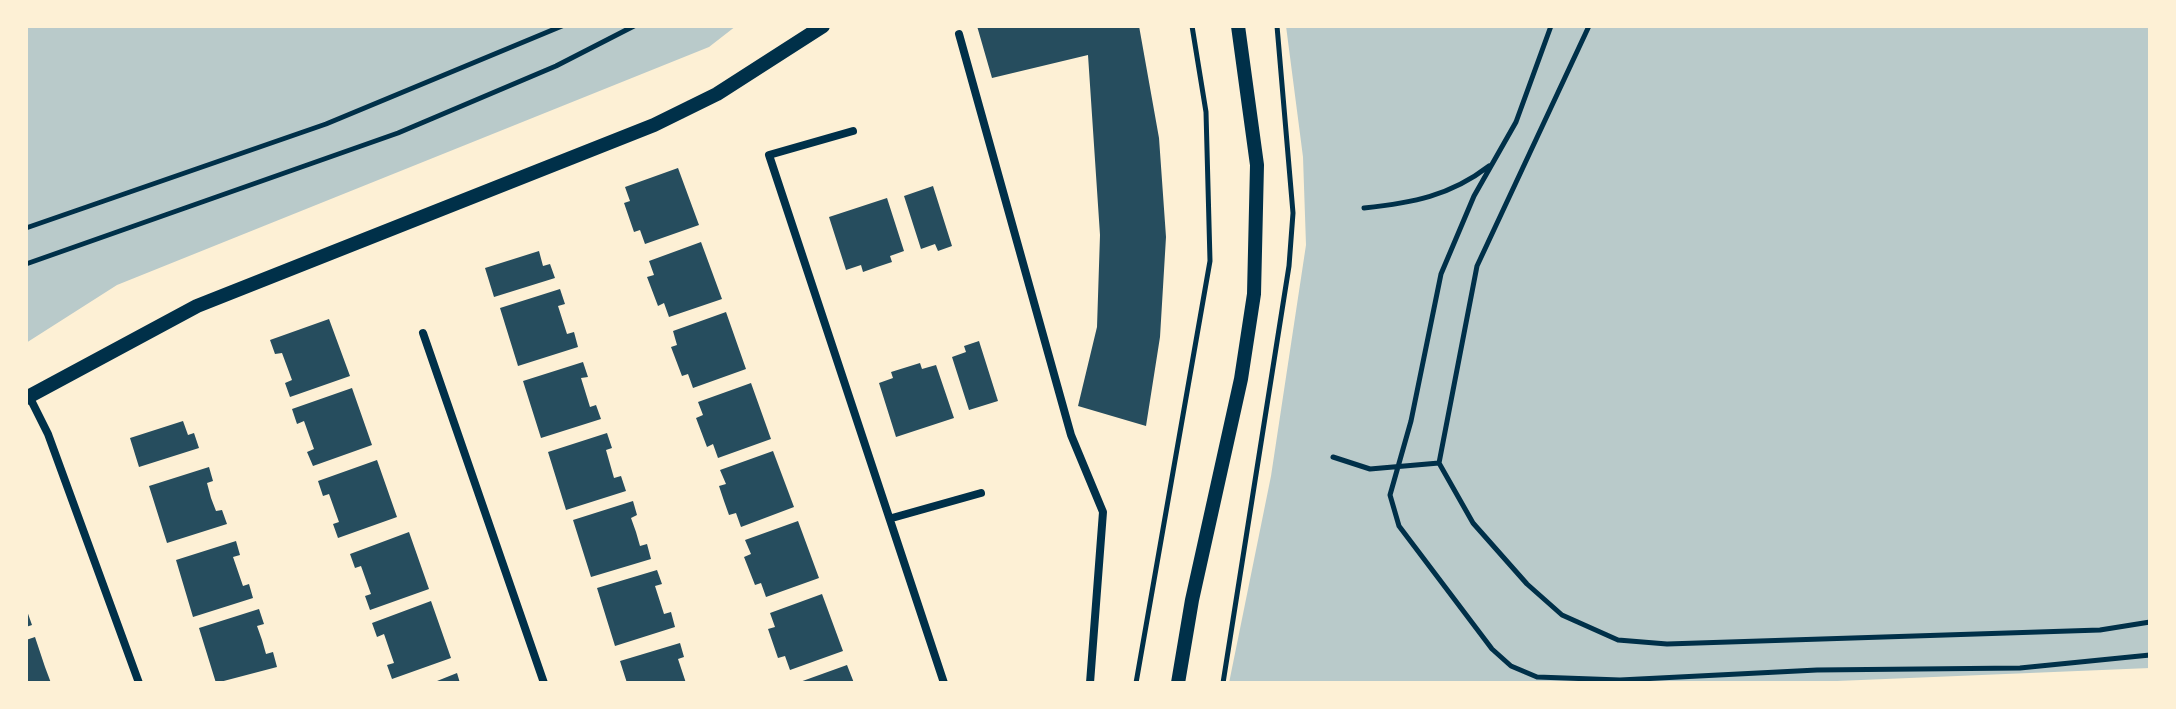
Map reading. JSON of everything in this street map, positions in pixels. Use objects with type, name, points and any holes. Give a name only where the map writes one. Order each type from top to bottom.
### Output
[{"type":"street","points":[[139,683],[48,434],[28,397],[197,306],[654,125],[717,94],[823,26]]},
{"type":"street","points":[[1178,683],[1192,600],[1241,379],[1254,294],[1257,165],[1238,26]]},
{"type":"street","points":[[959,34],[1071,435],[1103,512],[1090,683]]},
{"type":"street","points":[[853,131],[769,155],[892,518],[944,683]]},
{"type":"street","points":[[423,333],[544,683]]},
{"type":"street","points":[[892,518],[981,493]]},
{"type":"path","points":[[26,228],[326,124],[562,26]]},
{"type":"path","points":[[26,264],[398,133],[556,66],[634,26]]},
{"type":"path","points":[[1136,683],[1210,261],[1206,112],[1192,26]]},
{"type":"path","points":[[1551,26],[1516,122],[1474,196],[1441,274],[1390,495],[1399,526],[1492,649],[1511,666],[1537,677],[1620,680],[1817,670],[1946,671],[2150,655]]},
{"type":"path","points":[[1589,26],[1477,266],[1439,463],[1473,523],[1527,584],[1562,615],[1618,640],[1667,644],[2100,630],[2150,622]]},
{"type":"path","points":[[1364,208],[1425,201],[1460,185],[1493,162]]},
{"type":"path","points":[[1333,457],[1370,469],[1439,463]]},
{"type":"shaded area","points":[[26,26],[736,26],[709,47],[117,285],[26,343]]},
{"type":"shaded area","points":[[1286,26],[2150,26],[2150,668],[1789,683],[1229,683],[1271,476],[1306,245],[1303,157]]},
{"type":"building","points":[[977,26],[1139,26],[1159,138],[1166,237],[1160,337],[1146,426],[1078,406],[1097,327],[1100,235],[1088,55],[992,78]]},
{"type":"building","points":[[678,168],[699,225],[645,244],[640,230],[634,232],[624,203],[630,201],[625,187]]},
{"type":"building","points":[[933,186],[952,246],[938,251],[935,244],[921,249],[904,196]]},
{"type":"building","points":[[887,198],[904,251],[890,256],[892,262],[863,272],[861,265],[846,270],[829,217]]},
{"type":"building","points":[[701,242],[722,299],[669,317],[664,303],[658,306],[647,277],[654,275],[649,261]]},
{"type":"building","points":[[539,251],[543,266],[550,264],[555,278],[494,297],[485,268]]},
{"type":"building","points":[[560,289],[565,304],[558,306],[567,334],[574,332],[578,347],[518,366],[500,308]]},
{"type":"building","points":[[726,312],[746,369],[693,388],[688,374],[682,376],[671,347],[677,345],[673,331]]},
{"type":"building","points":[[329,319],[350,376],[290,397],[285,383],[292,380],[282,353],[275,354],[270,340]]},
{"type":"building","points":[[979,341],[998,401],[969,410],[952,357],[966,352],[964,346]]},
{"type":"building","points":[[583,362],[588,377],[581,378],[590,407],[596,405],[601,419],[541,438],[523,381]]},
{"type":"building","points":[[920,363],[922,369],[936,365],[954,418],[896,437],[879,383],[893,378],[891,372]]},
{"type":"building","points":[[751,383],[771,439],[718,458],[713,444],[707,447],[696,418],[703,415],[698,402]]},
{"type":"building","points":[[352,388],[372,445],[313,466],[307,452],[314,449],[304,421],[297,424],[292,409]]},
{"type":"building","points":[[183,421],[188,435],[194,433],[199,448],[139,467],[130,438]]},
{"type":"building","points":[[607,433],[612,448],[606,450],[614,478],[621,476],[626,491],[566,510],[548,452]]},
{"type":"building","points":[[773,451],[794,507],[741,527],[736,513],[729,515],[719,486],[726,484],[720,470]]},
{"type":"building","points":[[377,460],[397,517],[338,538],[333,524],[339,522],[329,494],[323,496],[318,481]]},
{"type":"building","points":[[209,467],[213,481],[207,483],[211,498],[216,511],[222,510],[227,524],[167,543],[149,486]]},
{"type":"building","points":[[633,501],[637,515],[631,518],[640,546],[647,544],[651,559],[591,577],[573,520]]},
{"type":"building","points":[[798,521],[819,578],[766,597],[761,583],[755,585],[744,557],[751,554],[745,540]]},
{"type":"building","points":[[409,532],[429,589],[370,610],[365,596],[371,594],[361,566],[355,568],[350,554]]},
{"type":"building","points":[[236,541],[240,555],[233,557],[243,586],[249,584],[253,598],[193,617],[176,560]]},
{"type":"building","points":[[657,570],[662,584],[655,586],[664,614],[671,612],[675,627],[615,646],[597,588]]},
{"type":"building","points":[[822,594],[843,651],[790,670],[785,656],[778,658],[768,629],[775,627],[770,613]]},
{"type":"building","points":[[431,601],[451,658],[392,679],[387,665],[394,663],[384,634],[377,637],[372,623]]},
{"type":"building","points":[[26,608],[32,625],[26,627]]},
{"type":"building","points":[[259,609],[264,624],[257,626],[266,654],[273,652],[277,667],[216,683],[199,628]]},
{"type":"building","points":[[35,637],[51,683],[26,683],[26,640]]},
{"type":"building","points":[[680,643],[684,657],[678,659],[686,683],[627,683],[620,661]]},
{"type":"building","points":[[847,665],[854,683],[797,683]]},
{"type":"building","points":[[457,673],[460,683],[432,683]]}]
